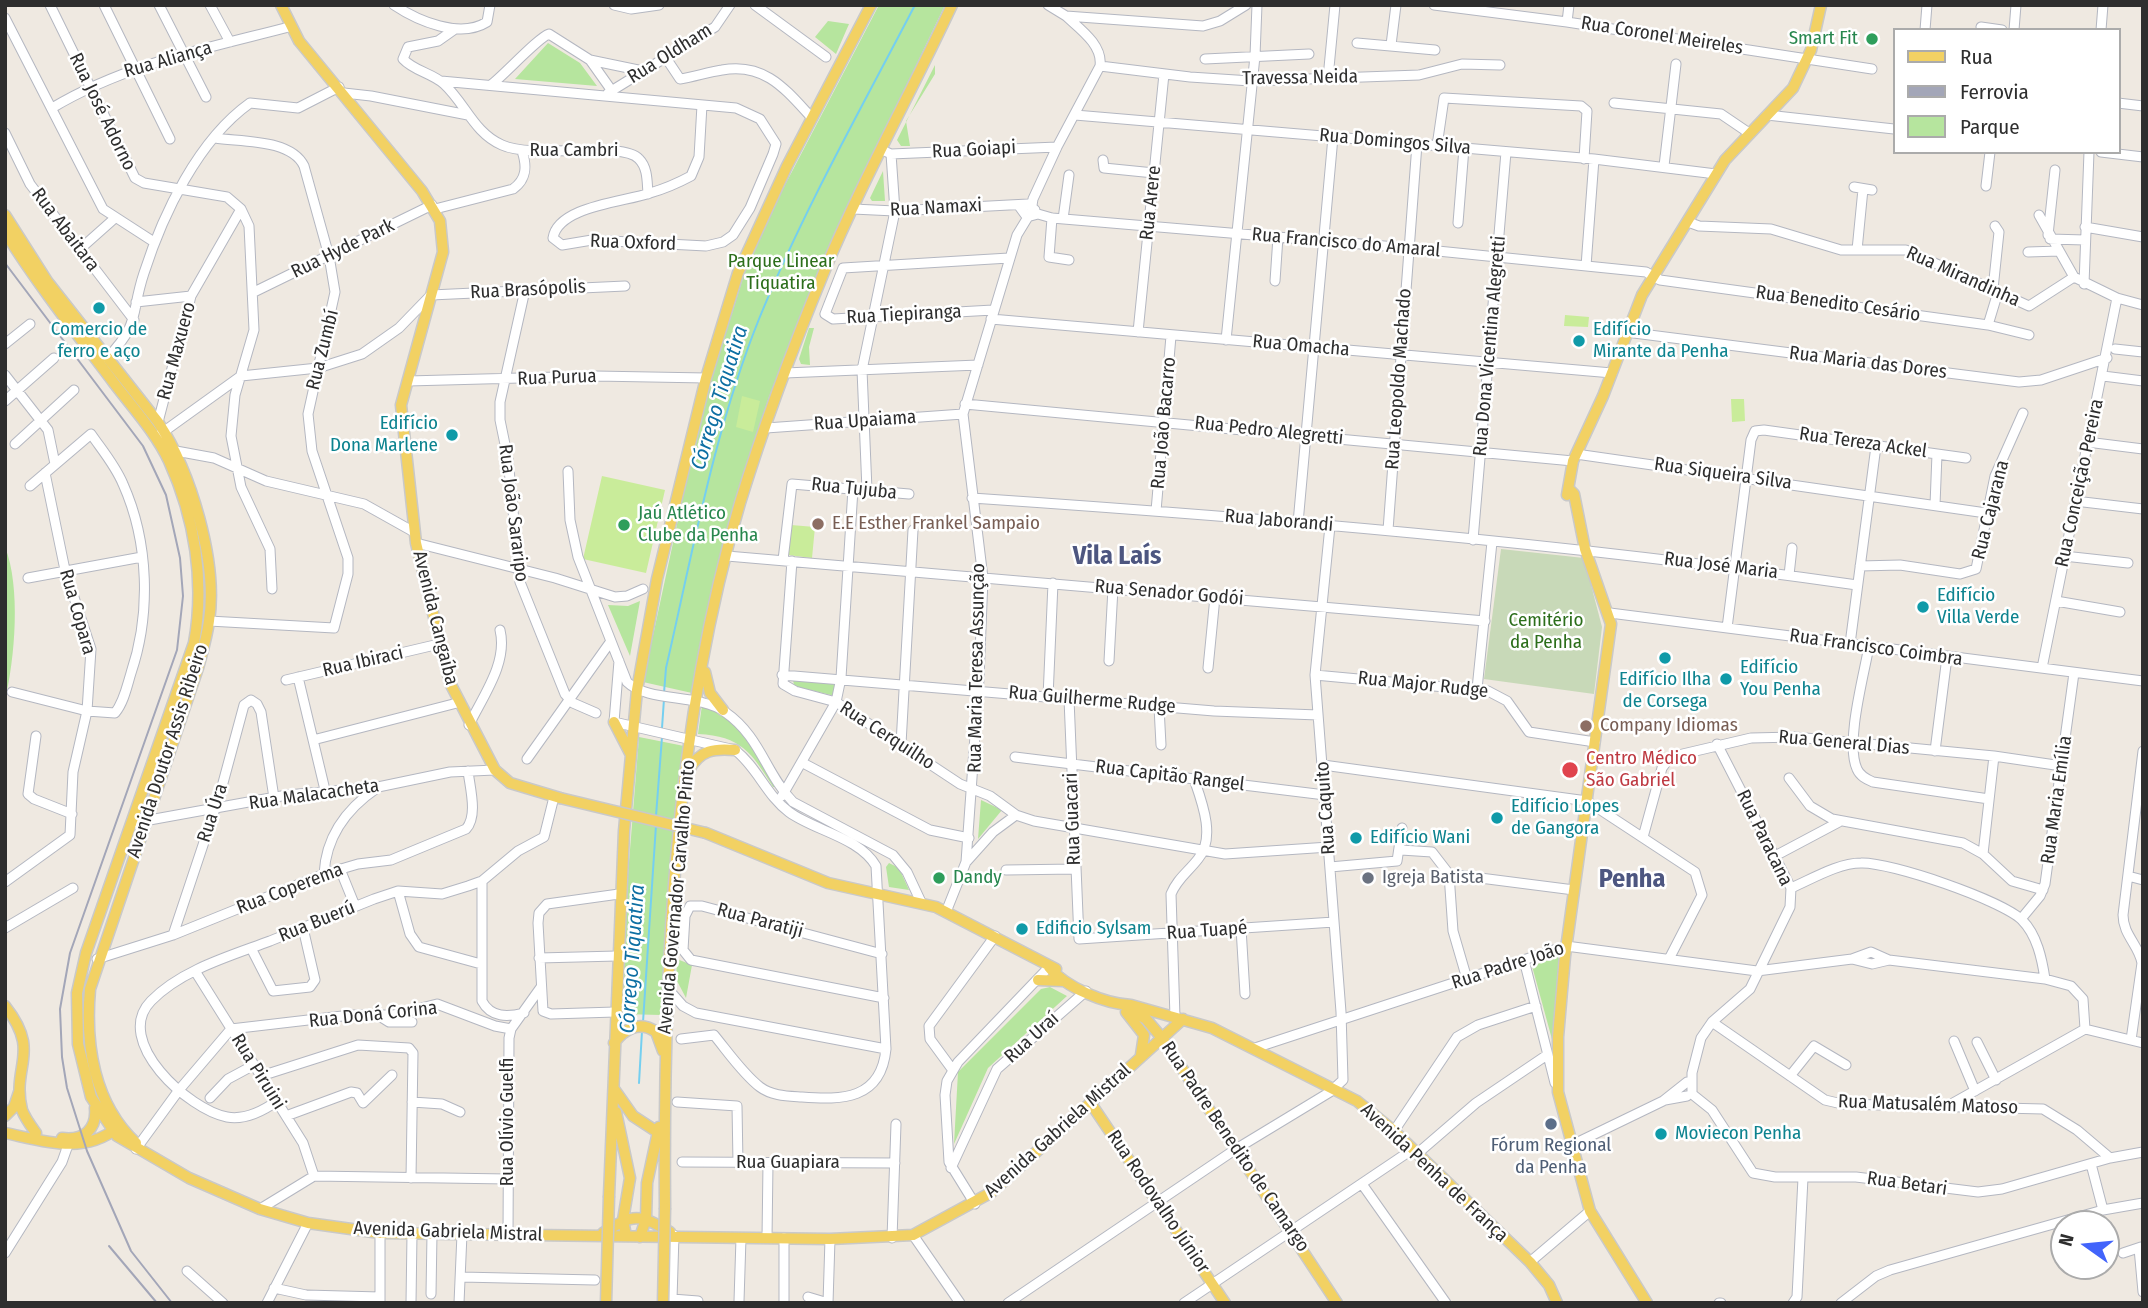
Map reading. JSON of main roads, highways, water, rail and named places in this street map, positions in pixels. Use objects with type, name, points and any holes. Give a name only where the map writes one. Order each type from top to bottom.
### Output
[{"type":"main road","name":"Avenida Cangaíba","points":[[281,5],[289,27],[433,207],[442,229],[443,252],[401,410],[415,538],[439,644],[457,703],[495,771],[510,783],[706,834],[818,880],[847,889],[921,902],[995,936],[1049,967]]},
{"type":"main road","points":[[606,1303],[619,894],[633,727],[641,691],[657,579],[706,378],[737,274],[787,166],[871,5]]},
{"type":"main road","name":"Avenida Governador Carvalho Pinto","points":[[663,1303],[665,1208],[661,1134],[666,1104],[668,989],[687,737],[694,700],[740,504],[785,373],[825,271],[853,209],[887,152],[952,5]]},
{"type":"main road","points":[[1647,1303],[1590,1211],[1558,1092],[1558,1037],[1566,946],[1610,638],[1610,613],[1584,543],[1573,494],[1569,489],[1575,458],[1612,373],[1626,332],[1654,277],[1716,174],[1749,133],[1793,88],[1807,58],[1821,5]]},
{"type":"main road","name":"Avenida Doutor Assis Ribeiro","points":[[5,215],[47,281],[159,430],[195,548],[200,591],[194,643],[86,953],[78,1044],[82,1069],[94,1102],[116,1129]]},
{"type":"main road","name":"Avenida Doutor Assis Ribeiro","points":[[5,232],[36,280],[176,451],[209,571],[209,621],[198,668],[97,959],[84,988],[92,1062],[116,1129]]},
{"type":"main road","points":[[704,658],[708,687],[723,710]]},
{"type":"main road","points":[[614,722],[630,753]]},
{"type":"main road","points":[[686,775],[695,759],[710,750],[735,750]]},
{"type":"main road","points":[[86,953],[97,959]]},
{"type":"main road","points":[[1049,967],[1065,981],[1119,1004],[1179,1018]]},
{"type":"main road","points":[[1049,967],[1072,978],[1086,991]]},
{"type":"main road","points":[[1038,980],[1065,981]]},
{"type":"main road","points":[[1119,1004],[1144,1035],[1144,1049],[1140,1058]]},
{"type":"main road","name":"Rua Padre Benedito de Camargo","points":[[1119,1004],[1146,1020],[1162,1038],[1292,1231],[1337,1303]]},
{"type":"main road","points":[[5,1006],[23,1032],[23,1110],[36,1133]]},
{"type":"main road","name":"Avenida Gabriela Mistral","points":[[116,1129],[126,1143],[205,1186],[260,1209],[308,1223],[380,1233],[412,1234],[892,1238],[913,1235],[975,1204],[1162,1038],[1179,1018]]},
{"type":"main road","name":"Avenida Penha de França","points":[[1179,1018],[1212,1028],[1255,1048],[1335,1088],[1375,1112],[1530,1262],[1549,1284],[1557,1303]]},
{"type":"main road","points":[[614,1043],[630,1028],[651,1028],[656,1032],[666,1060]]},
{"type":"main road","points":[[5,1116],[14,1107],[22,1082]]},
{"type":"main road","points":[[614,1094],[633,1116],[661,1134],[648,1183],[646,1219],[640,1237]]},
{"type":"main road","points":[[614,1094],[630,1178],[623,1220],[626,1236]]},
{"type":"main road","points":[[5,1130],[70,1139],[86,1134],[96,1121],[94,1102]]},
{"type":"main road","name":"Rua Rodovalho Júnior","points":[[1090,1102],[1225,1303]]},
{"type":"main road","points":[[96,1140],[116,1129]]},
{"type":"main road","name":"Avenida Gabriela Mistral","points":[[116,1129],[140,1149]]},
{"type":"main road","points":[[5,1130],[68,1145],[96,1140],[126,1143]]},
{"type":"main road","points":[[5,1141],[55,1143]]},
{"type":"main road","points":[[598,1236],[623,1220],[646,1219]]},
{"type":"main road","name":"Avenida Gabriela Mistral","points":[[646,1219],[674,1235]]},
{"type":"waterway","name":"Córrego Tiquatira","points":[[664,693],[666,668],[706,492],[743,361],[794,239],[915,5]]},
{"type":"waterway","name":"Córrego Tiquatira","points":[[662,728],[664,699]]},
{"type":"waterway","name":"Córrego Tiquatira","points":[[656,816],[662,737]]},
{"type":"waterway","name":"Córrego Tiquatira","points":[[643,1022],[656,825]]},
{"type":"waterway","name":"Córrego Tiquatira","points":[[639,1083],[642,1031]]},
{"type":"railway","points":[[5,263],[143,446],[166,495],[180,558],[183,596],[177,650],[70,953],[60,1009],[62,1057],[67,1088],[87,1151],[131,1251],[172,1303]]},
{"type":"railway","points":[[109,1246],[157,1303]]},
{"type":"place","name":"Smart Fit","points":[[1872,39]]},
{"type":"place","name":"Comercio de ferro e aço","points":[[99,308]]},
{"type":"place","name":"Edifício Mirante da Penha","points":[[1579,341]]},
{"type":"place","name":"Edifício Dona Marlene","points":[[452,435]]},
{"type":"place","name":"E.E Esther Frankel Sampaio","points":[[818,524]]},
{"type":"place","name":"Jaú Atlético Clube da Penha","points":[[624,525]]},
{"type":"place","name":"Edifício Villa Verde","points":[[1923,607]]},
{"type":"place","name":"Edifício Ilha de Corsega","points":[[1665,658]]},
{"type":"place","name":"Edifício You Penha","points":[[1726,679]]},
{"type":"place","name":"Company Idiomas","points":[[1586,726]]},
{"type":"place","name":"Centro Médico São Gabriel","points":[[1570,770]]},
{"type":"place","name":"Edifício Lopes de Gangora","points":[[1497,818]]},
{"type":"place","name":"Edifício Wani","points":[[1356,838]]},
{"type":"place","name":"Dandy","points":[[939,878]]},
{"type":"place","name":"Igreja Batista","points":[[1368,878]]},
{"type":"place","name":"Edificio Sylsam","points":[[1022,929]]},
{"type":"place","name":"Fórum Regional da Penha","points":[[1551,1124]]},
{"type":"place","name":"Moviecon Penha","points":[[1661,1134]]},
{"type":"district","name":"Vila Laís","points":[[1117,557]]},
{"type":"district","name":"Penha","points":[[1632,880]]},
{"type":"park label","name":"Parque Linear Tiquatira","points":[[781,273]]},
{"type":"park label","name":"Cemitério da Penha","points":[[1546,632]]}]
